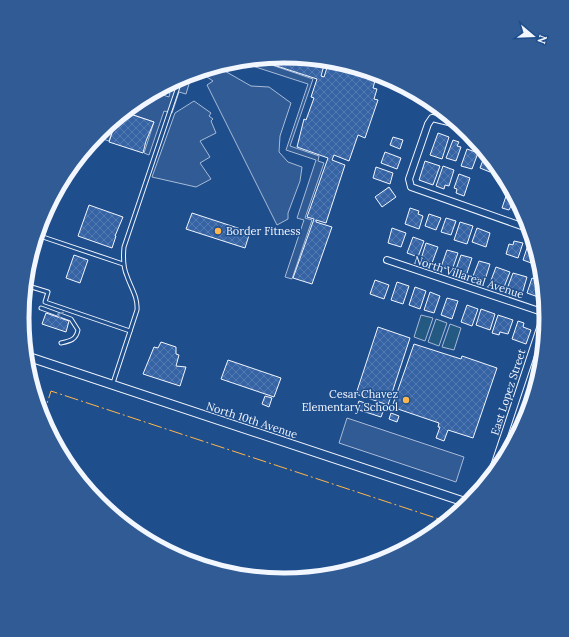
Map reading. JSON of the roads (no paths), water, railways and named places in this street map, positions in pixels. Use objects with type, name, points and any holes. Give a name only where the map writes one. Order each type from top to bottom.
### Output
[{"type":"main road","name":"North 10th Avenue","points":[[32,358],[462,502]]},
{"type":"street","points":[[447,122],[432,118],[428,124],[409,179],[411,187],[523,226]]},
{"type":"street","name":"North Villareal Avenue","points":[[387,260],[539,309]]},
{"type":"street","name":"East Lopez Street","points":[[495,463],[539,331]]},
{"type":"lane","points":[[112,385],[138,302],[126,275],[123,264],[124,247],[178,86]]},
{"type":"lane","points":[[43,237],[123,264]]},
{"type":"lane","points":[[31,286],[48,292],[45,302],[130,331]]},
{"type":"lane","points":[[41,308],[71,319],[75,322],[78,330],[76,337],[61,343]]},
{"type":"place","name":"Border Fitness","points":[[218,231]]},
{"type":"place","name":"Cesar Chavez Elementary School","points":[[406,400]]}]
